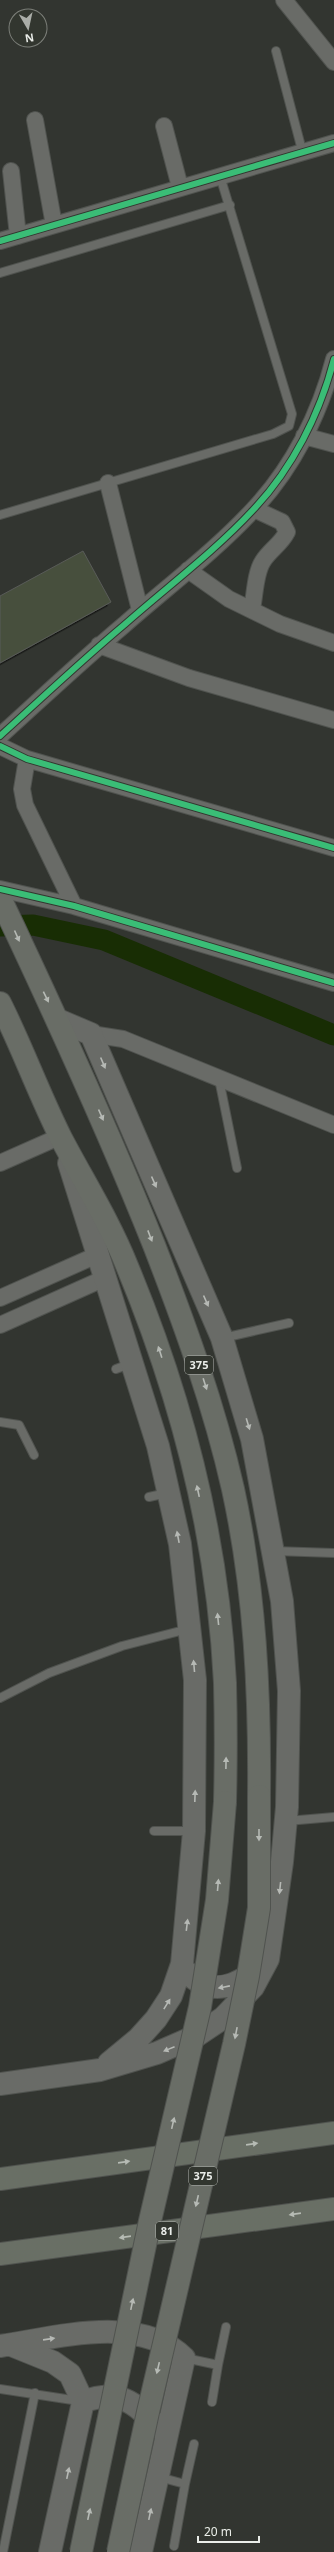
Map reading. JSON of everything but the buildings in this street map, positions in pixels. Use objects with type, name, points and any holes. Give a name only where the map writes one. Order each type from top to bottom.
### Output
[{"type":"highway","points":[[0,2179],[334,2133]]},
{"type":"highway","points":[[0,2174],[85,2167]]},
{"type":"highway","name":"81","points":[[0,2254],[334,2209]]},
{"type":"main road","name":"375","points":[[2,898],[29,962],[58,1020],[117,1152],[191,1340],[222,1441],[241,1535],[255,1638],[260,1730],[259,1908],[248,1976],[233,2051],[148,2412],[118,2552]]},
{"type":"main road","name":"375","points":[[1,1006],[61,1136],[111,1230],[127,1265],[157,1342],[192,1462],[205,1521],[219,1622],[224,1682],[225,1802],[217,1900],[200,2007],[150,2221],[81,2552]]},
{"type":"main road","points":[[0,2084],[100,2070],[157,2053],[178,2045],[211,2026],[246,1996],[268,1959],[278,1906],[286,1821],[289,1691],[282,1601],[252,1439],[222,1338],[91,1034],[58,1020]]},
{"type":"main road","points":[[61,1136],[105,1278],[124,1366],[156,1439],[160,1495],[180,1544],[191,1628],[196,1727],[194,1831],[182,1964],[171,1996],[156,2019],[128,2048],[100,2070]]},
{"type":"main road","points":[[182,1964],[194,1979],[216,1988],[238,1983],[268,1959]]},
{"type":"main road","points":[[5,2345],[103,2332],[138,2333],[172,2346],[184,2358],[141,2552]]},
{"type":"main road","points":[[5,2345],[53,2362],[70,2374],[83,2402],[50,2552]]},
{"type":"main road","points":[[83,2402],[99,2396],[126,2399],[139,2406],[167,2437]]},
{"type":"street","points":[[284,0],[334,62]]},
{"type":"street","points":[[35,120],[54,225]]},
{"type":"street","points":[[164,126],[180,188]]},
{"type":"street","points":[[0,241],[220,176],[303,154],[334,143]]},
{"type":"street","points":[[11,171],[18,236]]},
{"type":"street","points":[[0,736],[99,645],[188,570],[254,510],[285,469],[311,424],[334,359]]},
{"type":"street","points":[[304,436],[334,444]]},
{"type":"street","points":[[108,483],[140,610]]},
{"type":"street","points":[[252,610],[259,566],[270,552],[283,540],[287,532],[282,522],[254,510]]},
{"type":"street","points":[[188,570],[229,599],[280,624],[334,643]]},
{"type":"street","points":[[99,645],[189,678],[334,720]]},
{"type":"street","points":[[0,746],[27,759],[334,848]]},
{"type":"street","points":[[27,759],[22,789],[26,805],[74,906]]},
{"type":"street","points":[[2,898],[74,906],[334,983]]},
{"type":"street","points":[[91,1034],[123,1039],[334,1125]]},
{"type":"street","points":[[0,1163],[61,1136]]},
{"type":"street","points":[[0,1298],[98,1255]]},
{"type":"street","points":[[0,1325],[105,1278]]},
{"type":"lane","points":[[276,51],[303,154]]},
{"type":"lane","points":[[0,515],[273,434],[288,426],[292,414],[220,176]]},
{"type":"lane","points":[[0,273],[230,205]]},
{"type":"lane","points":[[219,1078],[237,1168]]},
{"type":"lane","points":[[222,1338],[290,1323]]},
{"type":"lane","points":[[0,1422],[19,1425],[34,1455]]},
{"type":"lane","points":[[273,1551],[334,1553]]},
{"type":"lane","points":[[0,1698],[64,1667],[122,1646],[191,1628]]},
{"type":"lane","points":[[286,1821],[334,1817]]},
{"type":"lane","points":[[154,1831],[194,1831]]},
{"type":"lane","points":[[212,2402],[226,2327]]},
{"type":"lane","points":[[184,2358],[218,2365]]},
{"type":"lane","points":[[0,2389],[35,2393],[83,2402]]},
{"type":"lane","points":[[3,2552],[35,2393]]},
{"type":"lane","points":[[174,2546],[194,2444]]},
{"type":"lane","points":[[158,2477],[185,2484]]},
{"type":"waterway","points":[[0,926],[33,925],[104,940],[334,1035]]},
{"type":"cycle path","points":[[0,241],[334,143]]},
{"type":"cycle path","points":[[0,736],[92,652],[206,555],[253,510],[280,477],[303,440],[321,400],[334,359]]},
{"type":"cycle path","points":[[0,746],[27,759],[334,848]]},
{"type":"cycle path","points":[[0,889],[74,906],[334,983]]}]
